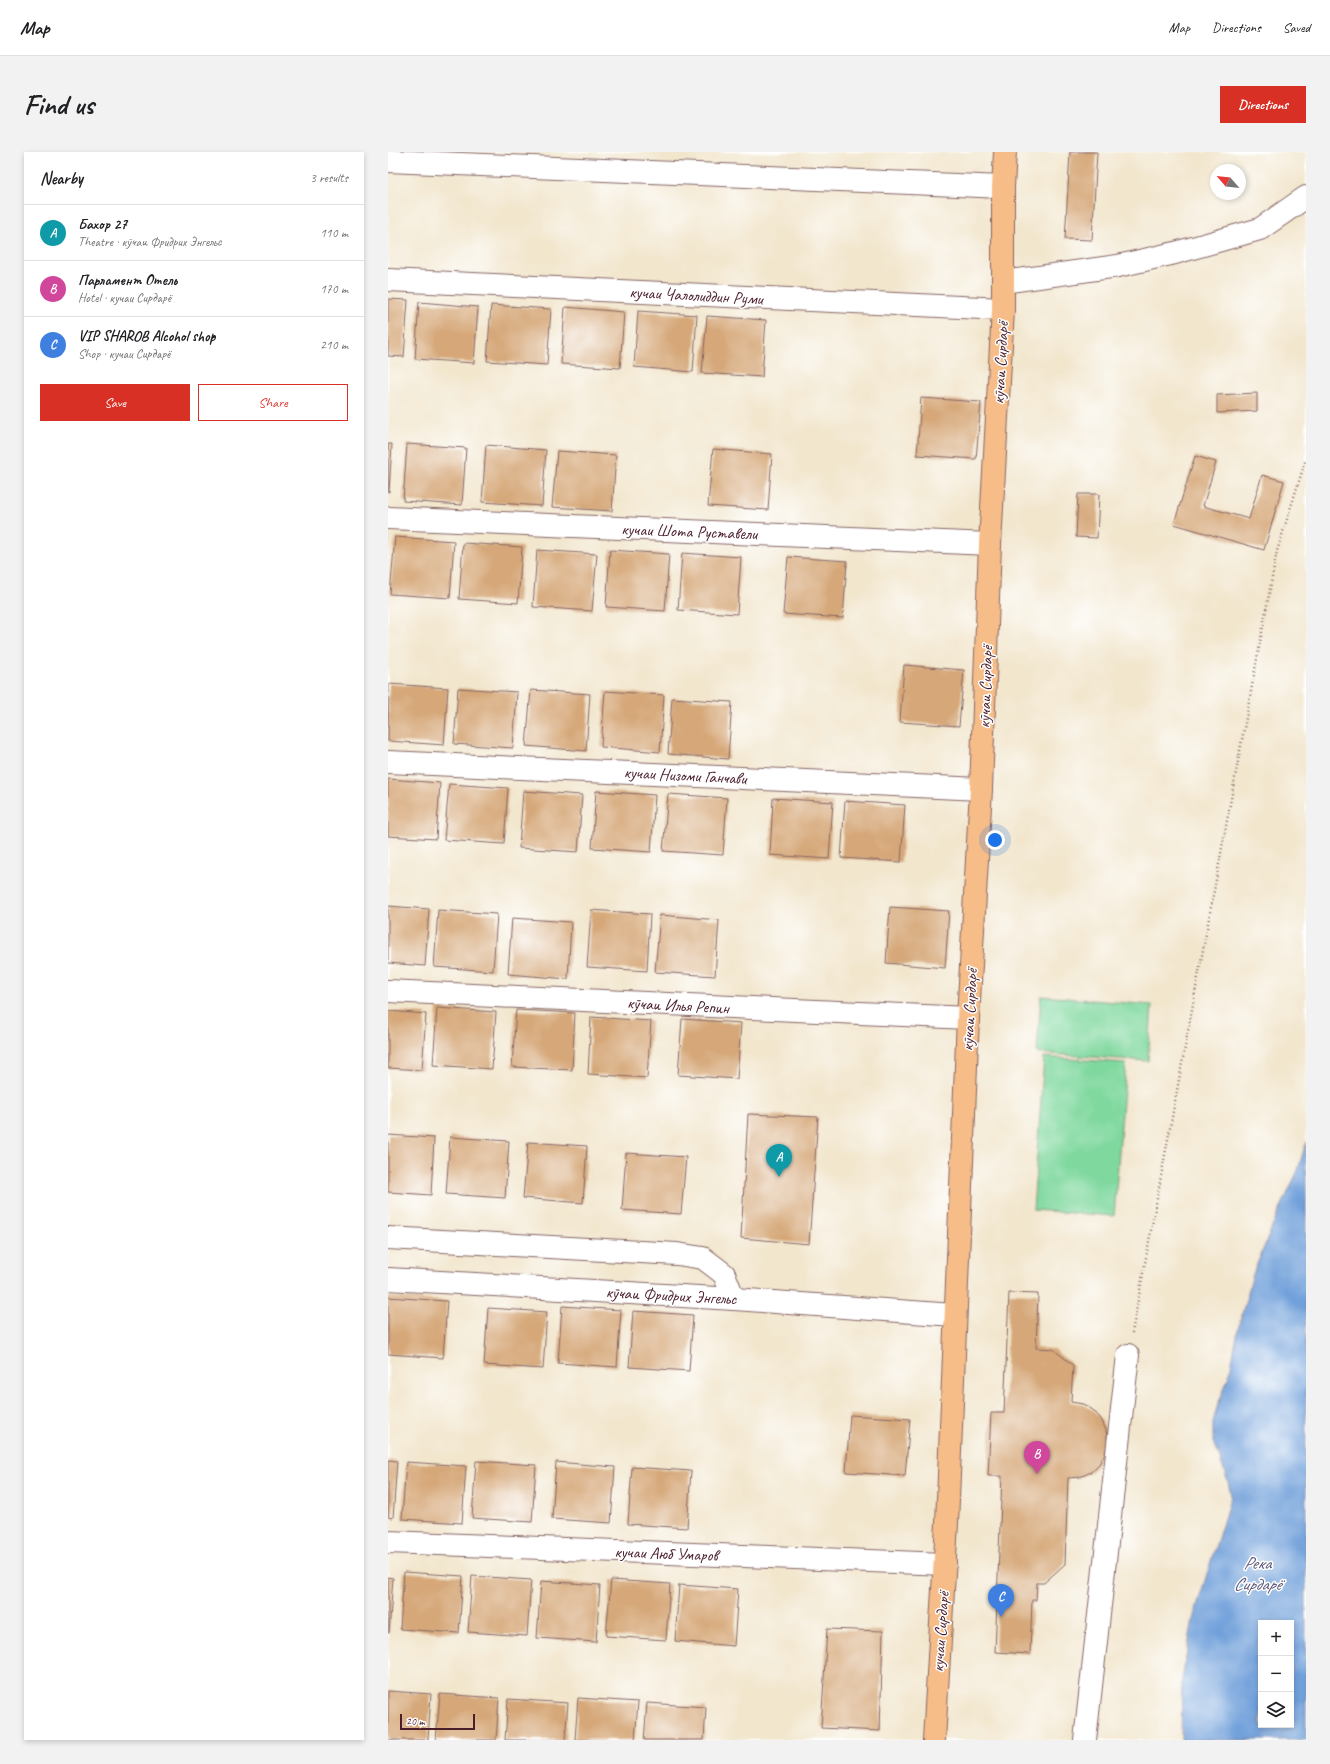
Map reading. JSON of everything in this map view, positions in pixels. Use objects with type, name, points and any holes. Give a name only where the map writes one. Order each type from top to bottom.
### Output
[{"type":"main road","name":"кӯчаи Сирдарё","points":[[954,1315],[968,1018],[981,789],[990,544],[1003,309],[1003,187],[1005,152]]},
{"type":"main road","name":"кучаи Сирдарё","points":[[934,1740],[947,1523],[954,1315]]},
{"type":"street","points":[[388,161],[1003,187]]},
{"type":"street","points":[[1003,282],[1118,266],[1175,253],[1253,232],[1260,230],[1306,197]]},
{"type":"street","name":"кучаи Чалолиддин Руми","points":[[388,280],[1003,309]]},
{"type":"street","name":"кучаи Шота Руставели","points":[[388,518],[990,544]]},
{"type":"street","name":"кучаи Низоми Ганчави","points":[[388,762],[981,789]]},
{"type":"street","name":"кӯчаи Илья Репин","points":[[388,992],[968,1018]]},
{"type":"street","points":[[388,1238],[677,1254],[703,1258],[724,1274],[734,1299]]},
{"type":"street","name":"кӯчаи Фридрих Энгельс","points":[[388,1279],[734,1299],[954,1315]]},
{"type":"street","points":[[1085,1740],[1128,1355]]},
{"type":"street","name":"кучаи Аюб Умаров","points":[[388,1542],[944,1564]]},
{"type":"path","points":[[1128,1355],[1277,551],[1306,459]]},
{"type":"green space","points":[[1041,996],[1152,1005],[1148,1061],[1037,1053]]},
{"type":"green space","points":[[1044,1057],[1126,1063],[1114,1216],[1033,1210]]},
{"type":"water","name":"Река Сирдарё","points":[[1306,1142],[1306,1740],[1181,1740],[1182,1679],[1193,1619],[1231,1496],[1228,1482],[1213,1439],[1213,1422],[1229,1376],[1239,1325],[1253,1274],[1298,1170]]},
{"type":"building","points":[[1070,152],[1097,152],[1092,240],[1065,239]]},
{"type":"building","points":[[388,299],[408,300],[404,357],[388,356]]},
{"type":"building","points":[[419,302],[478,307],[474,363],[415,359]]},
{"type":"building","points":[[491,305],[551,309],[547,365],[487,361]]},
{"type":"building","points":[[565,307],[624,312],[620,368],[561,364]]},
{"type":"building","points":[[638,311],[697,315],[693,372],[634,367]]},
{"type":"building","points":[[707,316],[766,320],[762,377],[702,373]]},
{"type":"building","points":[[1257,393],[1257,411],[1217,413],[1217,395]]},
{"type":"building","points":[[921,398],[981,402],[976,459],[917,455]]},
{"type":"building","points":[[388,444],[392,444],[389,492],[388,492]]},
{"type":"building","points":[[407,444],[466,448],[462,505],[403,501]]},
{"type":"building","points":[[486,445],[546,450],[542,506],[482,502]]},
{"type":"building","points":[[713,449],[772,454],[768,510],[708,506]]},
{"type":"building","points":[[557,451],[616,455],[612,511],[552,507]]},
{"type":"building","points":[[1195,456],[1216,462],[1203,506],[1249,519],[1262,475],[1284,481],[1264,550],[1174,524]]},
{"type":"building","points":[[1078,494],[1099,494],[1097,538],[1076,537]]},
{"type":"building","points":[[395,537],[454,541],[450,598],[390,594]]},
{"type":"building","points":[[463,543],[522,547],[518,603],[459,599]]},
{"type":"building","points":[[537,550],[597,554],[592,611],[533,607]]},
{"type":"building","points":[[610,550],[669,554],[665,611],[606,607]]},
{"type":"building","points":[[682,553],[741,557],[737,614],[678,610]]},
{"type":"building","points":[[788,557],[847,561],[843,618],[783,614]]},
{"type":"building","points":[[904,665],[964,670],[959,726],[900,722]]},
{"type":"building","points":[[389,684],[448,688],[444,745],[388,741]]},
{"type":"building","points":[[458,688],[517,692],[513,748],[454,744]]},
{"type":"building","points":[[531,690],[590,694],[586,751],[526,746]]},
{"type":"building","points":[[605,691],[664,695],[660,752],[601,747]]},
{"type":"building","points":[[672,698],[732,702],[728,759],[668,754]]},
{"type":"building","points":[[388,779],[440,783],[436,839],[388,836]]},
{"type":"building","points":[[449,784],[508,788],[504,844],[444,840]]},
{"type":"building","points":[[523,791],[582,795],[578,852],[519,848]]},
{"type":"building","points":[[596,791],[655,795],[651,852],[592,848]]},
{"type":"building","points":[[668,794],[727,798],[723,855],[663,851]]},
{"type":"building","points":[[773,798],[833,802],[829,859],[770,855]]},
{"type":"building","points":[[845,801],[905,805],[901,862],[841,858]]},
{"type":"building","points":[[388,906],[429,909],[425,966],[388,963]]},
{"type":"building","points":[[890,907],[949,911],[945,968],[886,963]]},
{"type":"building","points":[[438,910],[497,914],[493,971],[434,967]]},
{"type":"building","points":[[591,910],[650,914],[647,971],[587,967]]},
{"type":"building","points":[[660,915],[719,920],[715,976],[655,972]]},
{"type":"building","points":[[512,918],[571,922],[568,979],[508,974]]},
{"type":"building","points":[[437,1008],[496,1012],[492,1069],[433,1065]]},
{"type":"building","points":[[516,1010],[575,1013],[572,1070],[512,1067]]},
{"type":"building","points":[[388,1011],[426,1014],[422,1070],[388,1068]]},
{"type":"building","points":[[591,1017],[651,1021],[647,1078],[588,1074]]},
{"type":"building","points":[[682,1019],[741,1023],[737,1079],[678,1075]]},
{"type":"building","points":[[748,1114],[818,1117],[809,1244],[741,1238]]},
{"type":"building","points":[[388,1135],[434,1138],[431,1195],[388,1192]]},
{"type":"building","points":[[450,1137],[509,1141],[505,1198],[446,1194]]},
{"type":"building","points":[[528,1142],[587,1146],[583,1203],[523,1198]]},
{"type":"building","points":[[626,1153],[686,1157],[681,1214],[622,1210]]},
{"type":"building","points":[[1009,1293],[1038,1294],[1036,1348],[1053,1349],[1073,1365],[1071,1402],[1083,1404],[1093,1410],[1101,1419],[1106,1430],[1108,1442],[1105,1453],[1099,1464],[1091,1472],[1080,1477],[1068,1478],[1065,1564],[1044,1583],[1037,1583],[1036,1600],[1032,1600],[1030,1654],[995,1652],[1002,1476],[988,1476],[991,1413],[1004,1413]]},
{"type":"building","points":[[388,1297],[447,1301],[443,1358],[388,1354]]},
{"type":"building","points":[[562,1306],[621,1310],[617,1367],[558,1363]]},
{"type":"building","points":[[488,1308],[547,1312],[543,1369],[484,1365]]},
{"type":"building","points":[[633,1311],[693,1315],[689,1371],[629,1367]]},
{"type":"building","points":[[850,1415],[910,1419],[905,1476],[846,1472]]},
{"type":"building","points":[[388,1460],[397,1461],[393,1518],[388,1517]]},
{"type":"building","points":[[476,1461],[536,1465],[532,1522],[472,1518]]},
{"type":"building","points":[[406,1462],[466,1466],[462,1523],[402,1519]]},
{"type":"building","points":[[556,1462],[615,1467],[611,1523],[552,1519]]},
{"type":"building","points":[[632,1467],[691,1471],[687,1528],[628,1524]]},
{"type":"building","points":[[404,1572],[463,1576],[459,1633],[400,1629]]},
{"type":"building","points":[[472,1576],[531,1580],[527,1636],[468,1632]]},
{"type":"building","points":[[388,1577],[393,1578],[389,1633],[388,1633]]},
{"type":"building","points":[[611,1580],[670,1584],[666,1640],[606,1636]]},
{"type":"building","points":[[541,1581],[600,1585],[596,1642],[537,1638]]},
{"type":"building","points":[[679,1585],[738,1589],[734,1646],[675,1641]]},
{"type":"building","points":[[827,1629],[883,1631],[880,1731],[821,1728]]},
{"type":"building","points":[[388,1691],[431,1694],[428,1740],[388,1740]]},
{"type":"building","points":[[440,1694],[499,1698],[496,1740],[436,1740]]},
{"type":"building","points":[[578,1698],[638,1702],[635,1740],[575,1740]]},
{"type":"building","points":[[508,1699],[568,1703],[565,1740],[505,1740]]},
{"type":"building","points":[[647,1703],[706,1707],[704,1740],[644,1740]]},
{"type":"place","name":"Бахор 27","points":[[779,1177]]},
{"type":"place","name":"Парламент Отель","points":[[1037,1474]]},
{"type":"place","name":"VIP SHAROB Alcohol shop","points":[[1001,1617]]}]
